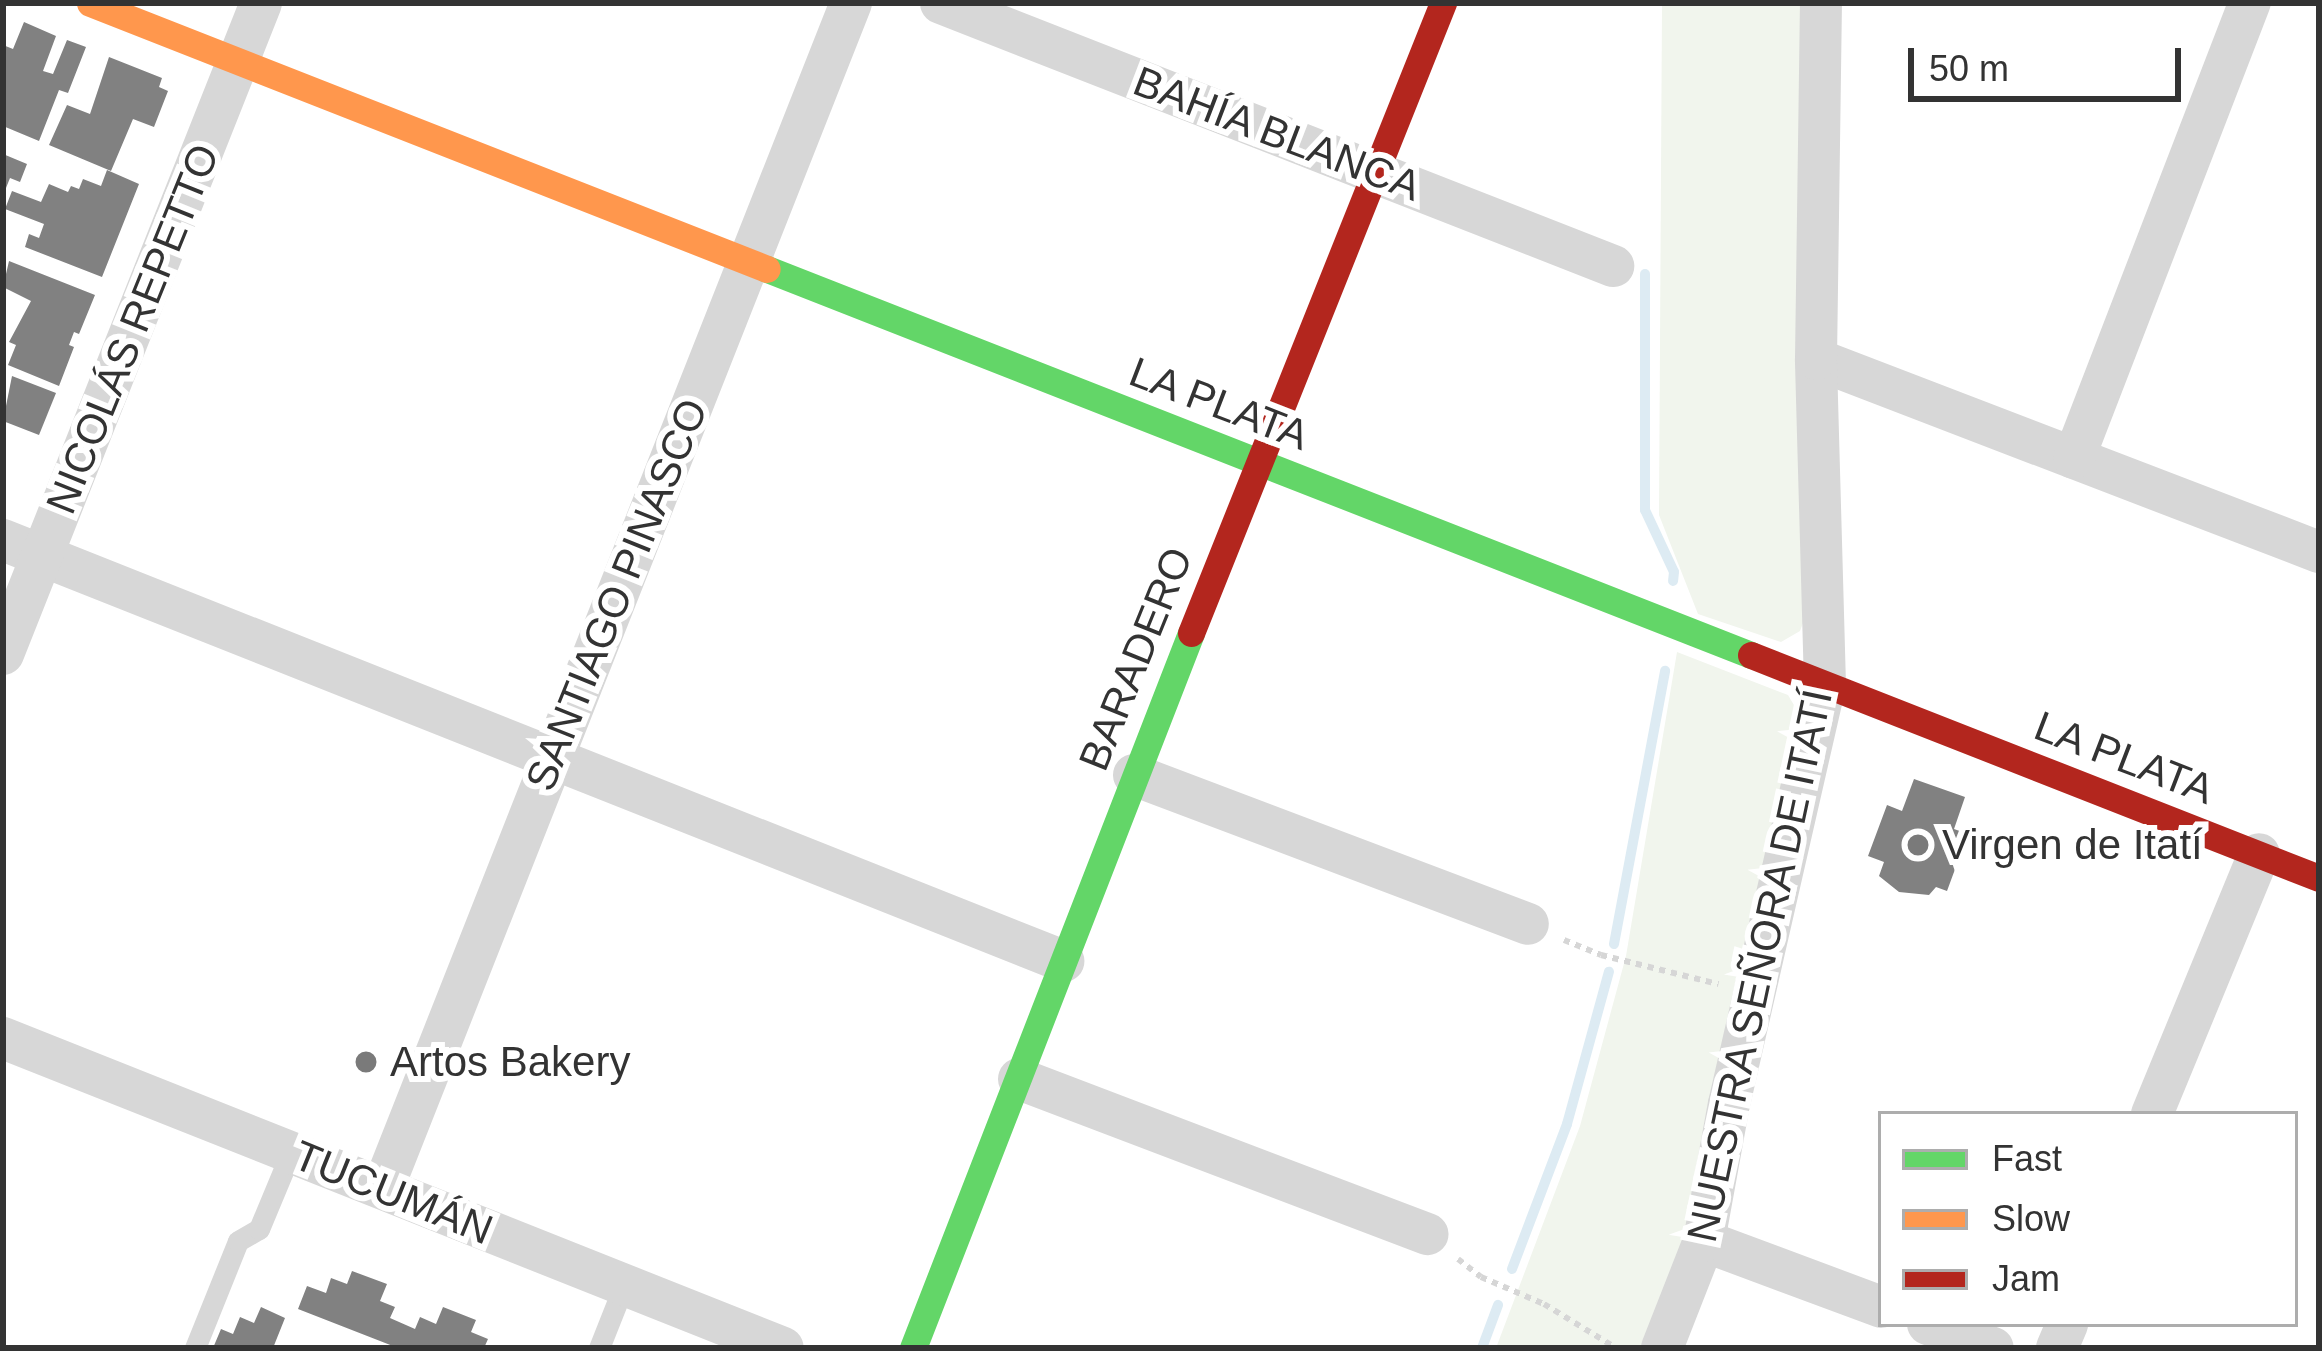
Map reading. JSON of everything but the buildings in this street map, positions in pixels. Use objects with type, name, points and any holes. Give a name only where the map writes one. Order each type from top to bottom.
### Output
[{"type":"street","name":"LA PLATA","points":[[91,3],[748,265],[2319,878]]},
{"type":"street","name":"NICOLÁS REPETTO","points":[[3,654],[262,3]]},
{"type":"street","name":"SANTIAGO PINASCO","points":[[383,1188],[851,3]]},
{"type":"street","name":"BAHÍA BLANCA","points":[[941,3],[1613,266]]},
{"type":"street","name":"BARADERO","points":[[913,1348],[1134,775],[1443,3]]},
{"type":"street","name":"NUESTRA SEÑORA DE ITATÍ","points":[[1662,1348],[1704,1240],[1754,994],[1826,685],[1816,359],[1821,3]]},
{"type":"street","points":[[2074,458],[2250,3]]},
{"type":"street","points":[[1816,359],[2319,553]]},
{"type":"street","points":[[3,539],[1063,961]]},
{"type":"street","points":[[1134,775],[1528,924]]},
{"type":"street","points":[[2153,1111],[2258,854]]},
{"type":"street","name":"TUCUMÁN","points":[[3,1038],[783,1348]]},
{"type":"street","points":[[1019,1079],[1428,1234]]},
{"type":"street","points":[[1704,1240],[1878,1305]]},
{"type":"street","points":[[1936,1327],[1993,1348]]},
{"type":"lane","points":[[195,1348],[238,1240],[259,1229],[291,1152]]},
{"type":"lane","points":[[599,1348],[625,1285]]},
{"type":"path","points":[[1528,924],[1601,955],[1754,994]]},
{"type":"path","points":[[1428,1234],[1480,1277],[1544,1304],[1616,1348]]},
{"type":"shaded area","points":[[1662,3],[1801,3],[1806,615],[1800,631],[1781,642],[1698,614],[1659,515]]},
{"type":"shaded area","points":[[1677,652],[1788,695],[1801,717],[1684,1237],[1644,1348],[1496,1348],[1580,1126],[1626,956]]},
{"type":"waterway","points":[[1645,274],[1645,510],[1674,572],[1673,581]]},
{"type":"waterway","points":[[1614,944],[1665,671]]},
{"type":"waterway","points":[[1512,1269],[1567,1124],[1609,972]]},
{"type":"waterway","points":[[1482,1348],[1498,1305]]},
{"type":"traffic: fast","points":[[767,269],[1751,655]]},
{"type":"traffic: fast","points":[[913,1348],[1191,633]]},
{"type":"traffic: slow","points":[[90,3],[767,269]]},
{"type":"traffic: jam","points":[[1191,633],[1443,3]]},
{"type":"traffic: jam","points":[[1751,655],[2319,878]]},
{"type":"place","name":"Virgen de Itatí","points":[[1918,845]]},
{"type":"place","name":"Artos Bakery","points":[[366,1062]]}]
